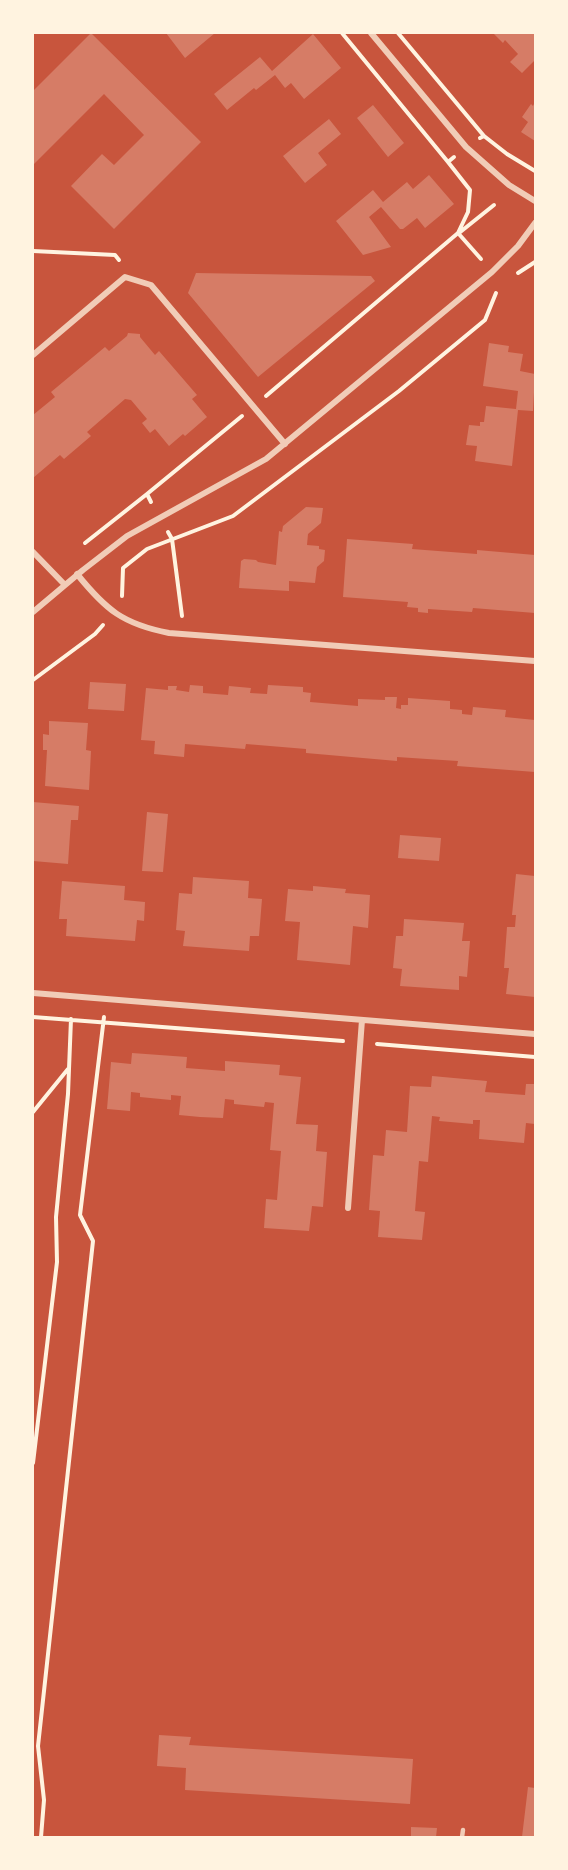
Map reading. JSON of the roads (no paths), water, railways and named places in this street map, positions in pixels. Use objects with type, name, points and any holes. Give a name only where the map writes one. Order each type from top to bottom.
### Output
[{"type":"street","points":[[371,33],[466,147],[509,185],[535,201]]},
{"type":"street","points":[[33,612],[77,574],[127,536],[256,465],[285,444],[492,272],[518,246],[535,223]]},
{"type":"street","points":[[33,355],[125,277],[150,285],[285,444]]},
{"type":"street","points":[[33,552],[65,585]]},
{"type":"street","points":[[77,574],[113,613],[130,623],[169,633],[535,661]]},
{"type":"street","points":[[33,993],[535,1034]]},
{"type":"street","points":[[348,1208],[362,1020]]},
{"type":"lane","points":[[462,1837],[463,1830]]}]
